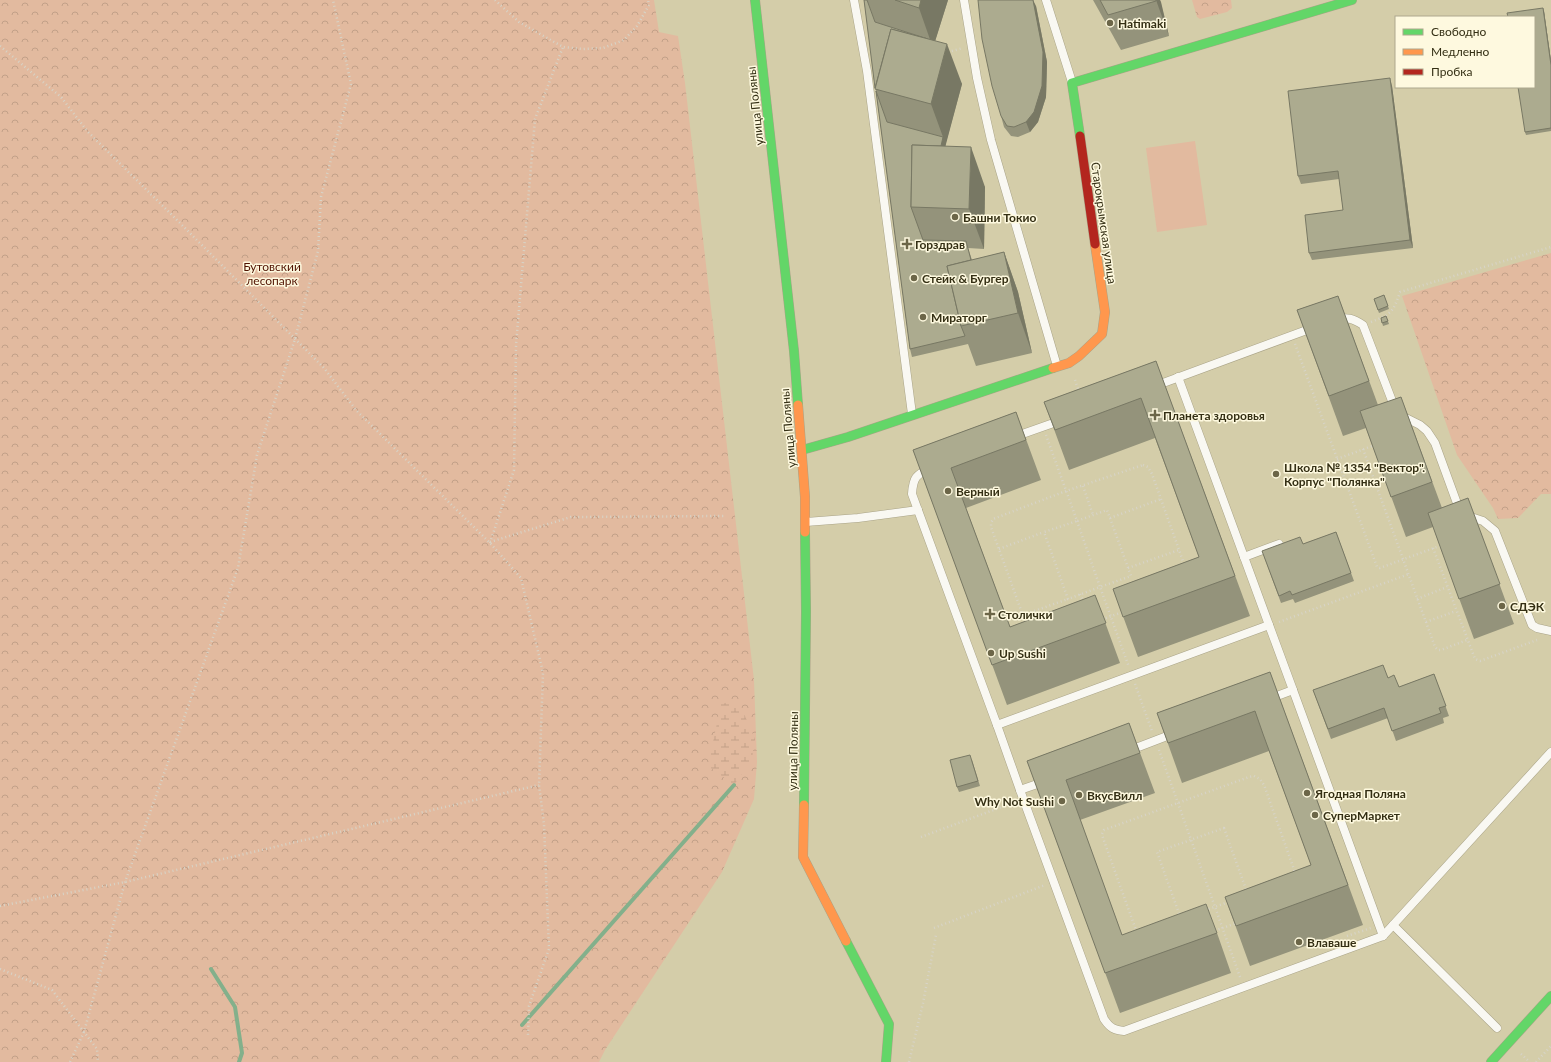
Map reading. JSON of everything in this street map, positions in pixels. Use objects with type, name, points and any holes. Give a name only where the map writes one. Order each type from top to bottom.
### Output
[{"type":"main road","name":"улица Поляны","points":[[755,0],[794,351],[805,497],[806,612],[804,857],[889,1024],[886,1062]]},
{"type":"main road","points":[[1072,82],[1352,0]]},
{"type":"main road","name":"Старокрымская улица","points":[[802,450],[848,437],[1068,363],[1079,356],[1102,334],[1105,312],[1072,82]]},
{"type":"main road","points":[[1491,1062],[1551,996]]},
{"type":"lane","points":[[854,0],[867,71],[913,415]]},
{"type":"lane","points":[[964,0],[977,78],[991,140],[1057,367]]},
{"type":"lane","points":[[1046,0],[1072,82]]},
{"type":"lane","points":[[1150,388],[1342,318],[1350,318],[1363,325],[1394,406],[1406,418],[1420,425],[1427,431],[1435,443],[1458,506],[1468,516],[1483,521],[1495,531],[1532,625],[1537,628],[1551,631]]},
{"type":"lane","points":[[1178,378],[1383,936]]},
{"type":"lane","points":[[1007,440],[1068,418]]},
{"type":"lane","points":[[939,466],[920,473],[915,478],[912,485],[912,494],[1104,1019],[1108,1026],[1114,1030],[1124,1030],[1383,936],[1551,752]]},
{"type":"lane","points":[[806,522],[858,518],[918,510]]},
{"type":"lane","points":[[1244,557],[1279,544]]},
{"type":"lane","points":[[996,725],[1269,625]]},
{"type":"lane","points":[[1259,703],[1293,690]]},
{"type":"lane","points":[[1118,754],[1182,731]]},
{"type":"lane","points":[[1020,790],[1056,777]]},
{"type":"lane","points":[[1393,925],[1497,1028]]},
{"type":"path","points":[[70,1062],[84,1032],[125,882],[238,568],[257,455],[295,339],[318,251],[321,197],[351,84],[333,0]]},
{"type":"path","points":[[495,0],[519,22],[563,47],[583,49],[604,48],[624,40],[637,26],[649,5],[648,0]]},
{"type":"path","points":[[944,53],[972,45]]},
{"type":"path","points":[[0,46],[61,97],[88,132],[324,368],[356,410],[490,543],[521,578],[543,673],[539,785],[544,824],[549,949],[529,1006],[528,1035]]},
{"type":"path","points":[[490,543],[514,470],[516,345],[535,119],[563,47]]},
{"type":"path","points":[[1363,325],[1389,314],[1396,305],[1400,292],[1551,246]]},
{"type":"path","points":[[1292,336],[1377,567],[1380,568],[1448,543]]},
{"type":"path","points":[[1076,383],[1081,397]]},
{"type":"path","points":[[1044,441],[1051,439]]},
{"type":"path","points":[[1337,459],[1378,444]]},
{"type":"path","points":[[1049,445],[1237,970]]},
{"type":"path","points":[[1363,449],[1435,647],[1438,650],[1467,640]]},
{"type":"path","points":[[1143,465],[1148,467],[1152,474],[1190,578],[1188,588],[1042,641],[1037,642],[1033,640],[991,527],[991,523],[993,519],[1066,491],[1143,465]]},
{"type":"path","points":[[1083,486],[1093,515]]},
{"type":"path","points":[[1110,518],[1161,499]]},
{"type":"path","points":[[999,548],[1107,510],[1131,576],[1023,615]]},
{"type":"path","points":[[490,543],[571,517],[725,516]]},
{"type":"path","points":[[1044,532],[1068,599]]},
{"type":"path","points":[[1433,548],[1473,657],[1480,661],[1544,637]]},
{"type":"path","points":[[1128,568],[1179,550]]},
{"type":"path","points":[[1269,625],[1409,574]]},
{"type":"path","points":[[1418,598],[1447,587]]},
{"type":"path","points":[[1080,594],[1086,609]]},
{"type":"path","points":[[1426,622],[1456,611]]},
{"type":"path","points":[[1088,616],[1091,624]]},
{"type":"path","points":[[1128,668],[1135,665]]},
{"type":"path","points":[[1156,750],[1163,747]]},
{"type":"path","points":[[1254,776],[1260,779],[1264,785],[1301,889],[1302,894],[1299,899],[1153,953],[1144,951],[1102,834],[1104,830],[1108,828],[1178,803],[1254,776]]},
{"type":"path","points":[[0,906],[125,882],[539,785]]},
{"type":"path","points":[[921,837],[1024,799]]},
{"type":"path","points":[[1224,828],[1248,895],[1215,907],[1181,919],[1157,852],[1224,828]]},
{"type":"path","points":[[934,928],[1054,882]]},
{"type":"path","points":[[1342,938],[1371,927]]},
{"type":"path","points":[[909,1062],[923,1003],[936,935]]},
{"type":"path","points":[[0,969],[52,990],[97,1049],[98,1062]]},
{"type":"path","points":[[1232,979],[1247,973]]},
{"type":"path","points":[[1536,1062],[1551,1046]]},
{"type":"green space","name":"Бутовский лесопарк","points":[[0,0],[654,0],[659,32],[678,36],[685,83],[754,680],[757,762],[754,799],[722,872],[605,1050],[599,1062],[0,1062]]},
{"type":"green space","points":[[1192,0],[1231,0],[1232,8],[1227,12],[1200,19],[1197,17]]},
{"type":"green space","points":[[1195,141],[1207,225],[1157,232],[1146,148]]},
{"type":"green space","points":[[1551,253],[1551,494],[1541,494],[1518,518],[1498,519],[1493,508],[1457,455],[1402,296]]},
{"type":"green space","points":[[738,700],[755,739],[752,759],[734,785],[708,766],[721,704]]},
{"type":"building","points":[[864,0],[867,0],[875,22],[928,39],[891,29],[875,88]]},
{"type":"building","points":[[895,0],[921,0],[919,8]]},
{"type":"building","points":[[978,0],[1033,0],[1043,52],[1042,86],[1034,112],[1026,122],[1014,127],[1007,126],[1001,116],[992,86],[982,39]]},
{"type":"building","points":[[1100,0],[1156,0],[1156,1],[1108,15]]},
{"type":"building","points":[[1543,8],[1551,65],[1551,128],[1525,132],[1518,88],[1535,88],[1535,16],[1508,16],[1507,13]]},
{"type":"building","points":[[891,29],[947,44],[931,104],[875,89]]},
{"type":"building","points":[[1390,78],[1410,240],[1309,253],[1305,215],[1343,210],[1338,171],[1298,176],[1288,91]]},
{"type":"building","points":[[876,91],[887,122],[943,137],[941,146],[912,145],[911,207],[923,240],[966,241],[971,260],[947,266],[961,326],[965,336],[910,349]]},
{"type":"building","points":[[912,145],[971,147],[969,209],[911,207]]},
{"type":"building","points":[[1004,252],[1018,313],[961,326],[947,266]]},
{"type":"building","points":[[1384,295],[1388,306],[1378,310],[1374,299]]},
{"type":"building","points":[[1338,296],[1369,381],[1329,396],[1297,310]]},
{"type":"building","points":[[1386,316],[1388,321],[1382,323],[1381,318]]},
{"type":"building","points":[[1156,361],[1235,576],[1123,617],[1113,589],[1199,557],[1141,398],[1055,430],[1044,402]]},
{"type":"building","points":[[1401,397],[1432,482],[1391,497],[1360,411]]},
{"type":"building","points":[[1016,412],[1026,440],[951,468],[1010,627],[1095,595],[1106,623],[992,665],[913,450]]},
{"type":"building","points":[[1468,498],[1500,584],[1459,599],[1428,513]]},
{"type":"building","points":[[1336,532],[1351,573],[1292,595],[1290,591],[1279,596],[1262,551],[1300,537],[1303,544]]},
{"type":"building","points":[[1383,665],[1388,678],[1394,675],[1399,687],[1434,674],[1446,706],[1439,708],[1441,713],[1392,731],[1384,708],[1328,729],[1313,690]]},
{"type":"building","points":[[1270,672],[1348,885],[1236,926],[1225,897],[1311,865],[1255,711],[1168,743],[1157,713]]},
{"type":"building","points":[[1129,723],[1140,753],[1066,780],[1122,935],[1206,904],[1217,933],[1105,973],[1027,761]]},
{"type":"building","points":[[970,755],[978,781],[957,787],[950,760]]},
{"type":"waterway","points":[[522,1025],[734,785]]},
{"type":"waterway","points":[[211,969],[235,1007],[242,1053],[239,1062]]},
{"type":"traffic: fast","points":[[755,0],[794,351],[798,405]]},
{"type":"traffic: fast","points":[[1080,136],[1072,83],[1352,0]]},
{"type":"traffic: fast","points":[[802,450],[848,437],[1053,368]]},
{"type":"traffic: fast","points":[[804,805],[806,612],[805,532]]},
{"type":"traffic: fast","points":[[846,941],[889,1024],[886,1062]]},
{"type":"traffic: fast","points":[[1491,1062],[1551,996]]},
{"type":"traffic: slow","points":[[1053,368],[1069,363],[1079,356],[1102,334],[1105,312],[1095,244]]},
{"type":"traffic: slow","points":[[798,405],[805,497],[805,532]]},
{"type":"traffic: slow","points":[[804,805],[803,857],[846,941]]},
{"type":"traffic: jam","points":[[1080,136],[1095,244]]},
{"type":"place","name":"Hatimaki","points":[[1110,23]]},
{"type":"place","name":"Башни Токио","points":[[955,217]]},
{"type":"place","name":"Горздрав","points":[[907,244]]},
{"type":"place","name":"Стейк & Бургер","points":[[914,278]]},
{"type":"place","name":"Мираторг","points":[[923,317]]},
{"type":"place","name":"Планета здоровья","points":[[1155,415]]},
{"type":"place","name":"Школа № 1354 \"Вектор\". Корпус \"Полянка\"","points":[[1276,474]]},
{"type":"place","name":"Верный","points":[[948,491]]},
{"type":"place","name":"СДЭК","points":[[1502,606]]},
{"type":"place","name":"Столички","points":[[990,614]]},
{"type":"place","name":"Up Sushi","points":[[991,653]]},
{"type":"place","name":"Ягодная Поляна","points":[[1307,793]]},
{"type":"place","name":"ВкусВилл","points":[[1079,795]]},
{"type":"place","name":"Why Not Sushi","points":[[1062,801]]},
{"type":"place","name":"СуперМаркет","points":[[1315,815]]},
{"type":"place","name":"Влаваше","points":[[1299,942]]}]
